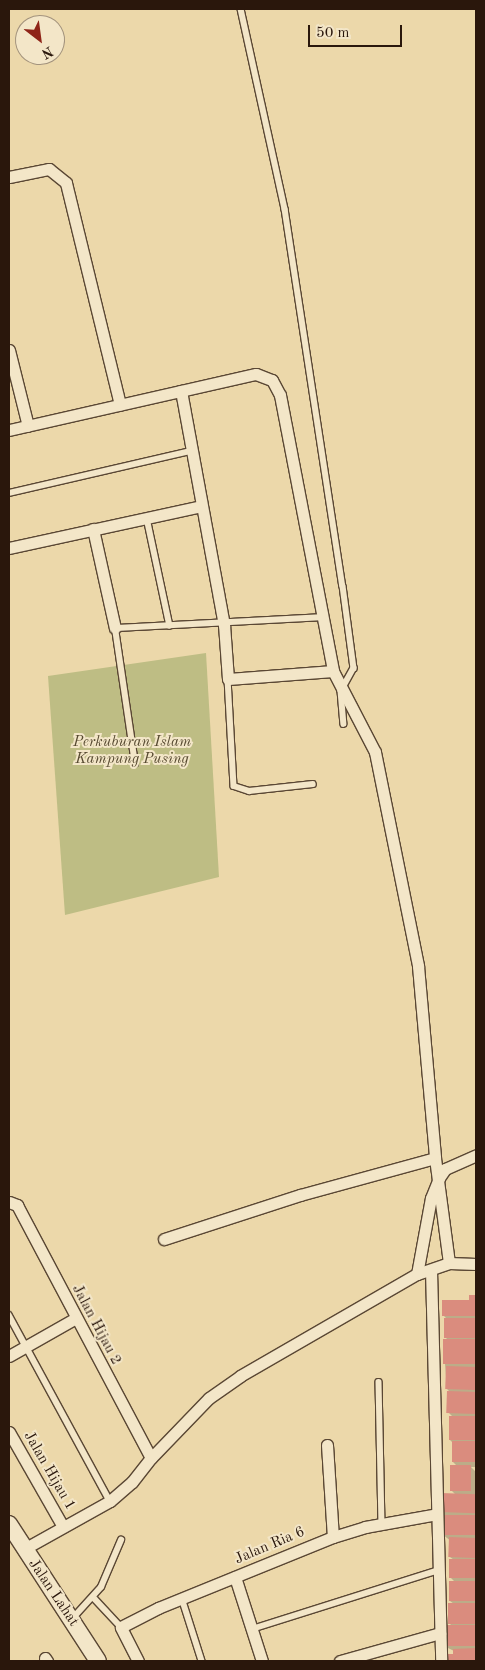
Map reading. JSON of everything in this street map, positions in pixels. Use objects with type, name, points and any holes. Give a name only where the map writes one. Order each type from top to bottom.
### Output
[{"type":"main road","name":"Jalan Lahat","points":[[9,1524],[98,1661]]},
{"type":"street","points":[[9,177],[48,169],[66,183],[120,405]]},
{"type":"street","points":[[9,350],[28,426]]},
{"type":"street","points":[[9,430],[256,374],[272,380],[280,394],[333,671],[341,691],[375,752],[418,966],[435,1158],[449,1263]]},
{"type":"street","points":[[181,391],[224,624],[228,679],[333,671]]},
{"type":"street","points":[[9,548],[201,506]]},
{"type":"street","points":[[93,529],[115,628]]},
{"type":"street","points":[[417,1274],[430,1198],[439,1178],[445,1169],[476,1155]]},
{"type":"street","points":[[164,1239],[300,1195],[435,1158]]},
{"type":"street","name":"Jalan Hijau 2","points":[[13,1204],[151,1458]]},
{"type":"street","points":[[24,1548],[62,1525],[110,1501],[132,1482],[151,1458],[210,1398],[240,1376],[417,1274],[449,1263],[476,1264]]},
{"type":"street","points":[[430,1270],[441,1661]]},
{"type":"street","points":[[9,1356],[74,1319]]},
{"type":"street","name":"Jalan Hijau 1","points":[[9,1432],[62,1525]]},
{"type":"street","points":[[327,1445],[333,1537]]},
{"type":"street","name":"Jalan Ria 6","points":[[121,1627],[182,1598],[333,1537],[382,1524],[438,1514]]},
{"type":"street","points":[[235,1577],[262,1661]]},
{"type":"street","points":[[121,1627],[138,1661]]},
{"type":"street","points":[[340,1661],[440,1633]]},
{"type":"lane","points":[[241,9],[285,209],[311,366],[354,668],[341,691],[344,724]]},
{"type":"lane","points":[[9,493],[191,451]]},
{"type":"lane","points":[[147,518],[170,626]]},
{"type":"lane","points":[[136,764],[115,628],[224,624],[322,617]]},
{"type":"lane","points":[[228,679],[234,786],[249,791],[314,784]]},
{"type":"lane","points":[[9,1315],[110,1501]]},
{"type":"lane","points":[[379,1382],[382,1524]]},
{"type":"lane","points":[[72,1619],[94,1598],[120,1540]]},
{"type":"lane","points":[[252,1629],[438,1570]]},
{"type":"lane","points":[[94,1598],[121,1627]]},
{"type":"lane","points":[[182,1598],[202,1661]]},
{"type":"green space","name":"Perkuburan Islam Kampung Pusing","points":[[206,653],[219,877],[65,915],[48,676]]},
{"type":"building","points":[[469,1295],[476,1295],[476,1316],[442,1316],[442,1300],[469,1300]]},
{"type":"building","points":[[444,1318],[476,1318],[476,1338],[444,1338]]},
{"type":"building","points":[[443,1339],[476,1339],[476,1364],[443,1364]]},
{"type":"building","points":[[446,1366],[476,1367],[475,1390],[445,1389]]},
{"type":"building","points":[[447,1391],[476,1392],[475,1414],[446,1413]]},
{"type":"building","points":[[449,1416],[476,1416],[476,1440],[449,1440]]},
{"type":"building","points":[[452,1441],[476,1441],[476,1462],[452,1462]]},
{"type":"building","points":[[450,1465],[471,1465],[471,1491],[450,1491]]},
{"type":"building","points":[[441,1493],[476,1494],[475,1513],[440,1512]]},
{"type":"building","points":[[442,1515],[476,1515],[476,1535],[442,1535]]},
{"type":"building","points":[[449,1537],[476,1538],[475,1558],[448,1557]]},
{"type":"building","points":[[449,1559],[476,1559],[476,1578],[449,1578]]},
{"type":"building","points":[[449,1581],[476,1581],[476,1601],[449,1601]]},
{"type":"building","points":[[448,1603],[476,1603],[476,1624],[448,1624]]},
{"type":"building","points":[[443,1625],[476,1625],[476,1646],[443,1646]]},
{"type":"building","points":[[476,1648],[476,1661],[443,1661],[443,1654],[453,1654],[453,1649]]}]
